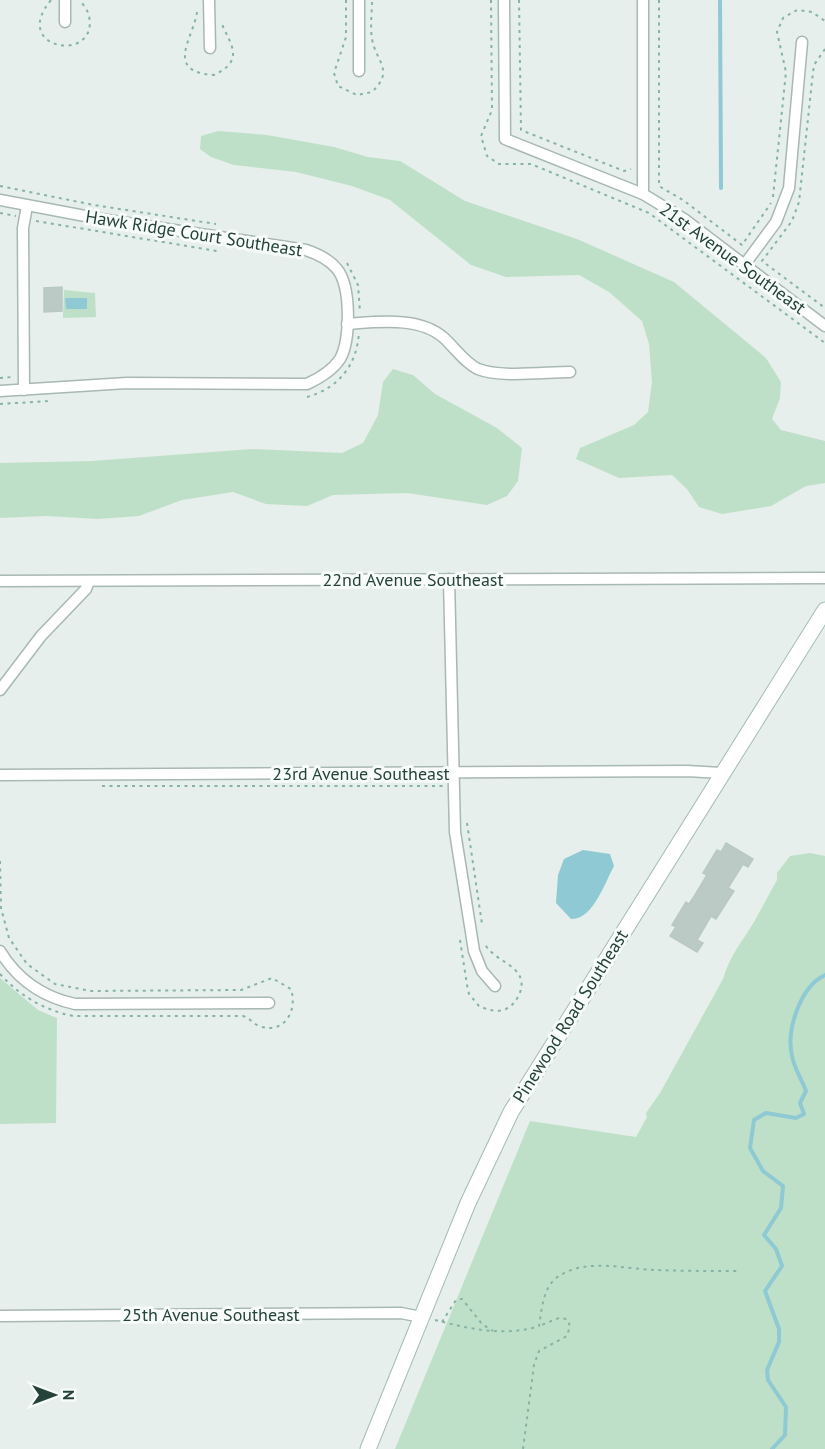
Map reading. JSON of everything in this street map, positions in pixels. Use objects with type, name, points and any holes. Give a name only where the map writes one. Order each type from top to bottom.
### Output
[{"type":"street","points":[[65,0],[65,22]]},
{"type":"street","points":[[209,0],[210,48]]},
{"type":"street","points":[[359,0],[359,71]]},
{"type":"street","name":"21st Avenue Southeast","points":[[504,0],[505,140],[643,195],[684,219],[825,326]]},
{"type":"street","points":[[643,0],[643,195]]},
{"type":"street","points":[[745,264],[776,222],[789,188],[802,42]]},
{"type":"street","name":"Hawk Ridge Court Southeast","points":[[0,200],[315,254],[339,271],[346,292],[347,324],[346,341],[340,358],[327,374],[307,384],[146,382],[0,391]]},
{"type":"street","points":[[24,390],[24,218],[27,206]]},
{"type":"street","points":[[347,324],[409,323],[428,327],[444,338],[469,363],[485,371],[570,372]]},
{"type":"street","name":"22nd Avenue Southeast","points":[[0,581],[825,578]]},
{"type":"street","points":[[449,579],[455,832],[474,951],[482,971],[495,986]]},
{"type":"street","points":[[0,690],[41,636],[86,589],[89,581]]},
{"type":"street","name":"Pinewood Road Southeast","points":[[368,1449],[486,1161],[511,1112],[825,610]]},
{"type":"street","name":"23rd Avenue Southeast","points":[[0,775],[699,771],[721,773]]},
{"type":"street","points":[[0,951],[8,964],[27,982],[50,996],[75,1004],[268,1003]]},
{"type":"street","name":"25th Avenue Southeast","points":[[0,1316],[401,1313],[421,1317]]},
{"type":"path","points":[[519,0],[521,130],[624,171],[631,170]]},
{"type":"path","points":[[659,0],[659,186],[683,200],[742,245],[765,213],[776,181],[786,72],[785,57],[777,40],[780,24],[789,13],[804,10],[812,12],[825,21]]},
{"type":"path","points":[[0,213],[216,251]]},
{"type":"path","points":[[762,261],[825,308]]},
{"type":"path","points":[[0,404],[50,401]]},
{"type":"path","points":[[151,787],[443,786]]},
{"type":"path","points":[[0,861],[1,908],[9,938],[27,964],[56,984],[91,991],[241,990],[272,978],[291,989],[294,1003]]},
{"type":"path","points":[[539,1326],[545,1293],[559,1276],[573,1271],[619,1266],[652,1270],[738,1271]]},
{"type":"path","points":[[496,1332],[482,1324],[462,1299],[456,1300],[442,1322],[496,1332],[522,1331],[559,1318],[567,1319],[570,1326],[567,1336],[539,1351],[534,1365],[523,1449]]},
{"type":"green space","points":[[218,131],[267,135],[334,147],[368,157],[400,161],[465,201],[577,239],[674,282],[766,358],[781,382],[780,398],[772,419],[781,430],[825,441],[825,483],[806,486],[771,506],[722,514],[699,507],[687,489],[672,475],[619,478],[576,459],[580,448],[634,425],[648,412],[652,382],[649,344],[642,321],[609,292],[579,275],[506,277],[471,265],[390,200],[352,186],[296,172],[234,165],[211,157],[200,149],[201,136]]},
{"type":"green space","points":[[64,290],[95,293],[96,317],[63,318]]},
{"type":"green space","points":[[393,369],[413,375],[435,394],[497,428],[522,448],[518,481],[507,496],[487,505],[407,493],[333,495],[307,506],[266,504],[233,492],[182,500],[139,516],[97,519],[47,516],[0,518],[0,463],[92,461],[252,449],[342,453],[363,443],[378,415],[383,382]]},
{"type":"green space","points":[[810,853],[825,856],[825,1449],[395,1449],[530,1121],[636,1137],[647,1117],[646,1113],[660,1093],[723,979],[733,956],[777,880],[777,873],[790,856]]},
{"type":"green space","points":[[0,978],[38,1010],[57,1018],[56,1123],[0,1124]]},
{"type":"water","points":[[65,298],[87,298],[87,309],[66,309]]},
{"type":"water","points":[[583,850],[610,854],[614,866],[592,907],[579,918],[571,919],[556,903],[558,875],[564,859]]},
{"type":"building","points":[[62,287],[62,311],[44,312],[44,288]]},
{"type":"building","points":[[726,843],[753,859],[748,867],[743,864],[728,888],[734,891],[716,919],[711,916],[697,940],[703,943],[697,952],[670,936],[676,927],[672,925],[686,902],[689,904],[707,875],[703,873],[717,850],[721,852]]},
{"type":"waterway","points":[[720,0],[721,188]]},
{"type":"waterway","points":[[772,1449],[785,1435],[786,1407],[768,1380],[767,1370],[779,1342],[779,1329],[765,1291],[782,1266],[776,1249],[764,1235],[781,1208],[783,1186],[763,1171],[750,1148],[754,1120],[766,1113],[796,1118],[804,1114],[800,1103],[806,1091],[793,1060],[791,1034],[802,999],[808,989],[825,975]]}]
